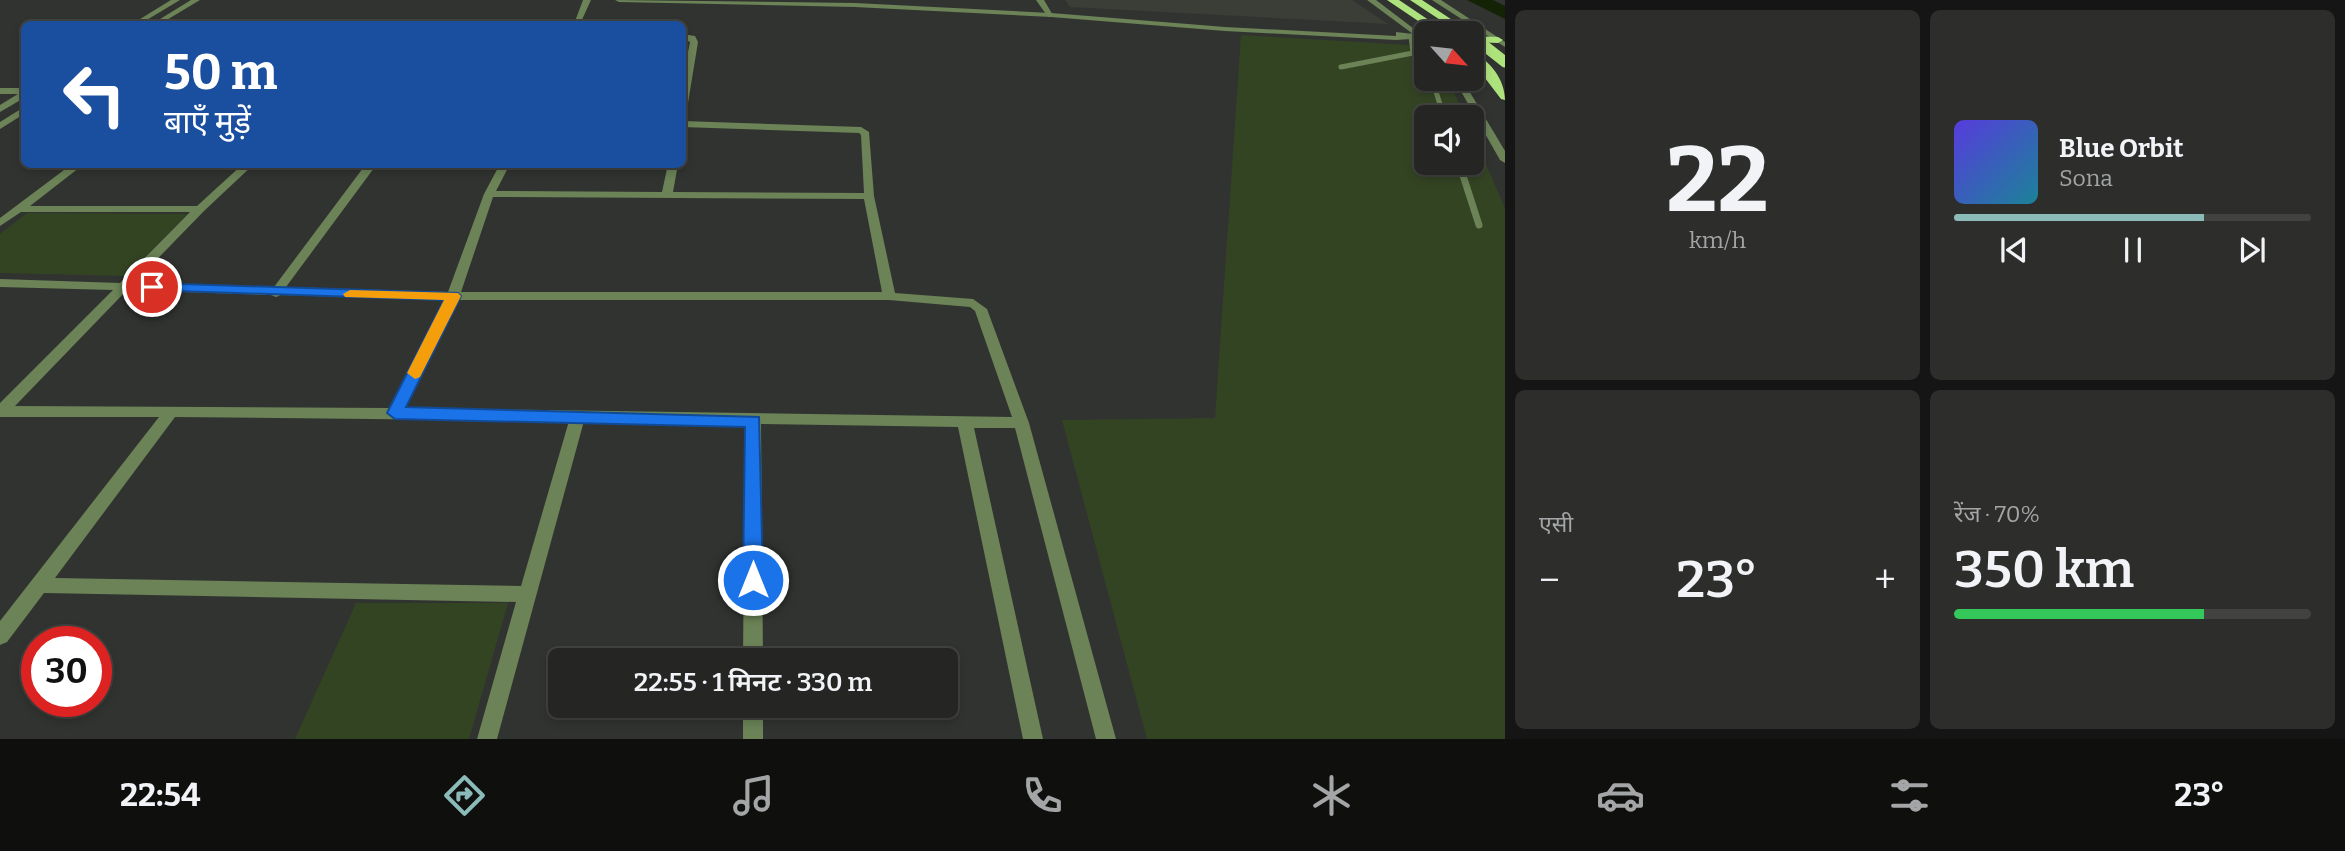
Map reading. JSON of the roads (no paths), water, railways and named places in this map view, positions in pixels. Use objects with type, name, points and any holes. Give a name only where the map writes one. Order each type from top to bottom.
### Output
[{"type":"highway","points":[[1392,0],[1424,21]]},
{"type":"highway","points":[[1415,0],[1448,21]]},
{"type":"highway","points":[[1484,40],[1502,43]]},
{"type":"highway","points":[[1484,47],[1505,62]]},
{"type":"highway","points":[[1484,67],[1505,96]]},
{"type":"street","points":[[141,21],[176,0]]},
{"type":"street","points":[[161,21],[196,0]]},
{"type":"street","points":[[578,21],[587,0]]},
{"type":"street","points":[[618,0],[1049,12]]},
{"type":"street","points":[[859,0],[1414,37]]},
{"type":"street","points":[[1040,0],[1049,12]]},
{"type":"street","points":[[1371,0],[1414,34]]},
{"type":"street","points":[[1436,0],[1502,43]]},
{"type":"street","points":[[686,37],[694,41],[686,86]]},
{"type":"street","points":[[0,91],[21,93]]},
{"type":"street","points":[[1465,91],[1505,160]]},
{"type":"street","points":[[0,109],[21,95]]},
{"type":"street","points":[[0,126],[21,112]]},
{"type":"street","points":[[686,124],[861,130],[866,134],[869,196],[889,296]]},
{"type":"street","points":[[0,223],[74,168]]},
{"type":"street","points":[[1,411],[200,209],[245,168]]},
{"type":"street","points":[[276,293],[369,168]]},
{"type":"street","points":[[395,413],[453,296],[489,194],[503,168]]},
{"type":"street","points":[[667,196],[672,168]]},
{"type":"street","points":[[489,194],[869,196]]},
{"type":"street","points":[[19,209],[200,209]]},
{"type":"street","points":[[0,283],[276,293],[453,296],[889,296],[964,300],[981,309],[1021,423],[1106,739]]},
{"type":"street","points":[[1,411],[395,413],[753,421],[1021,423]]},
{"type":"street","points":[[0,636],[170,412]]},
{"type":"street","points":[[487,739],[578,416]]},
{"type":"street","points":[[753,421],[753,648]]},
{"type":"street","points":[[965,423],[1033,739]]},
{"type":"street","points":[[39,585],[527,594]]},
{"type":"street","points":[[753,718],[753,739]]},
{"type":"lane","points":[[1341,67],[1413,53],[1414,50]]},
{"type":"lane","points":[[1463,175],[1479,225]]},
{"type":"waterway","points":[[1477,0],[1505,13]]}]
